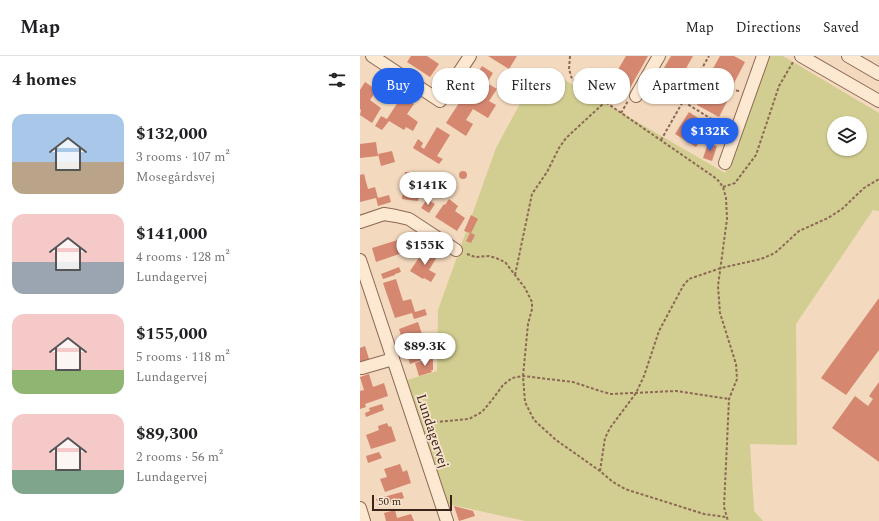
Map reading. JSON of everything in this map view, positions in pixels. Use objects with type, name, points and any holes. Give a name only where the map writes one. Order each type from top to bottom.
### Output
[{"type":"street","points":[[372,56],[440,101],[470,56]]},
{"type":"street","points":[[636,96],[659,56]]},
{"type":"street","points":[[725,163],[763,56]]},
{"type":"street","points":[[848,56],[879,74]]},
{"type":"street","points":[[798,58],[879,101]]},
{"type":"street","points":[[360,222],[384,214],[409,219],[456,250]]},
{"type":"street","name":"Lundagervej","points":[[360,260],[447,521]]},
{"type":"street","points":[[362,368],[393,359]]},
{"type":"street","points":[[360,508],[364,521]]},
{"type":"path","points":[[570,56],[569,69],[573,80]]},
{"type":"path","points":[[702,68],[709,56]]},
{"type":"path","points":[[722,187],[735,182],[756,155],[779,86],[785,74],[798,58]]},
{"type":"path","points":[[734,91],[749,95]]},
{"type":"path","points":[[515,275],[532,194],[547,172],[559,148],[566,138],[603,104]]},
{"type":"path","points":[[608,104],[717,179],[726,198],[727,219],[718,286],[720,313],[736,364],[737,379],[729,399],[724,507],[728,521]]},
{"type":"path","points":[[661,140],[682,104]]},
{"type":"path","points":[[686,104],[726,128],[736,132]]},
{"type":"path","points":[[600,471],[605,438],[610,428],[636,393],[644,376],[659,331],[683,286],[689,279],[721,268],[761,259],[775,253],[799,230],[828,218],[842,209],[864,188],[879,179]]},
{"type":"path","points":[[456,250],[475,256],[489,256],[505,262],[525,288],[532,302],[532,309],[528,324],[523,376],[525,402],[534,420],[556,440],[613,482],[625,489],[704,514],[726,517]]},
{"type":"path","points":[[415,424],[468,418],[482,412],[503,385],[512,378],[523,376],[573,382],[611,394],[676,391],[729,399]]},
{"type":"shaded area","points":[[769,56],[783,56],[879,113],[879,211],[873,210],[796,324],[797,445],[750,444],[754,511],[763,521],[525,521],[448,504],[407,380],[437,371],[438,310],[496,148],[520,104],[565,104],[565,80],[573,85],[573,104],[606,104],[725,173]]},
{"type":"building","points":[[411,56],[427,56],[439,64],[436,68],[432,68],[432,74],[430,77],[424,73],[424,68],[416,68],[407,62]]},
{"type":"building","points":[[488,56],[517,56],[510,68]]},
{"type":"building","points":[[626,56],[648,56],[641,68],[638,68],[638,74],[630,88],[630,68],[619,68]]},
{"type":"building","points":[[671,56],[693,56],[686,68],[664,68]]},
{"type":"building","points":[[720,56],[734,56],[745,62],[734,83],[734,68],[713,68]]},
{"type":"building","points":[[489,70],[493,73],[489,80]]},
{"type":"building","points":[[365,82],[372,87],[372,97],[370,100],[372,104],[376,104],[381,108],[372,123],[360,115],[360,90]]},
{"type":"building","points":[[489,84],[497,89],[489,101]]},
{"type":"building","points":[[489,101],[496,105],[488,118],[473,109],[466,120],[473,124],[466,136],[446,123],[458,104],[489,104]]},
{"type":"building","points":[[397,104],[414,104],[407,114],[418,122],[413,131],[406,127],[404,130],[389,121],[382,130],[375,126],[381,116],[387,119]]},
{"type":"building","points":[[698,104],[726,104],[719,117]]},
{"type":"building","points":[[689,112],[710,126],[696,147],[675,134]]},
{"type":"building","points":[[437,127],[450,135],[437,156],[443,159],[439,164],[413,148],[418,139],[423,143],[421,147],[424,149]]},
{"type":"building","points":[[376,142],[378,156],[360,158],[360,144]]},
{"type":"building","points":[[708,143],[717,146],[712,161],[703,158]]},
{"type":"building","points":[[392,151],[395,162],[381,166],[378,154]]},
{"type":"building","points":[[463,171],[466,172],[466,178],[463,179],[460,178],[459,175],[460,172]]},
{"type":"building","points":[[405,172],[421,173],[420,185],[428,186],[426,197],[419,196],[418,201],[402,199]]},
{"type":"building","points":[[364,174],[368,189],[375,187],[378,198],[389,195],[391,202],[378,206],[376,198],[360,202],[360,175]]},
{"type":"building","points":[[427,199],[435,204],[429,213],[421,208]]},
{"type":"building","points":[[449,199],[458,206],[455,211],[465,218],[457,231],[435,217]]},
{"type":"building","points":[[471,215],[478,219],[471,233],[475,235],[471,243],[466,241],[470,233],[464,231]]},
{"type":"building","points":[[416,238],[424,244],[418,253],[412,249]]},
{"type":"building","points":[[401,239],[405,252],[376,262],[372,248]]},
{"type":"building","points":[[425,249],[437,257],[429,270],[436,274],[431,282],[410,271]]},
{"type":"building","points":[[399,267],[401,272],[383,279],[381,274]]},
{"type":"building","points":[[396,279],[403,301],[411,299],[415,312],[425,309],[427,315],[414,319],[412,313],[395,318],[383,283]]},
{"type":"building","points":[[879,298],[879,350],[846,395],[821,378]]},
{"type":"building","points":[[418,322],[422,334],[416,336],[424,359],[410,364],[399,329]]},
{"type":"building","points":[[365,346],[369,359],[360,362],[360,348]]},
{"type":"building","points":[[433,358],[432,372],[419,376],[415,363]]},
{"type":"building","points":[[369,374],[373,387],[384,383],[388,396],[365,404],[366,407],[360,409],[360,391],[364,390],[360,377]]},
{"type":"building","points":[[879,382],[879,462],[832,428],[855,396],[868,406],[873,399],[869,396]]},
{"type":"building","points":[[382,404],[384,410],[366,417],[365,413],[370,411],[369,408]]},
{"type":"building","points":[[387,423],[389,427],[391,426],[396,441],[371,449],[366,435],[379,430],[378,426]]},
{"type":"building","points":[[379,452],[382,458],[368,463],[366,456]]},
{"type":"building","points":[[400,464],[403,472],[407,470],[411,483],[385,492],[380,479],[387,477],[384,469]]},
{"type":"building","points":[[402,492],[404,498],[379,506],[376,499]]},
{"type":"building","points":[[454,506],[473,511],[475,516],[459,521]]},
{"type":"building","points":[[395,510],[397,518],[411,514],[414,521],[386,521],[384,513]]}]
